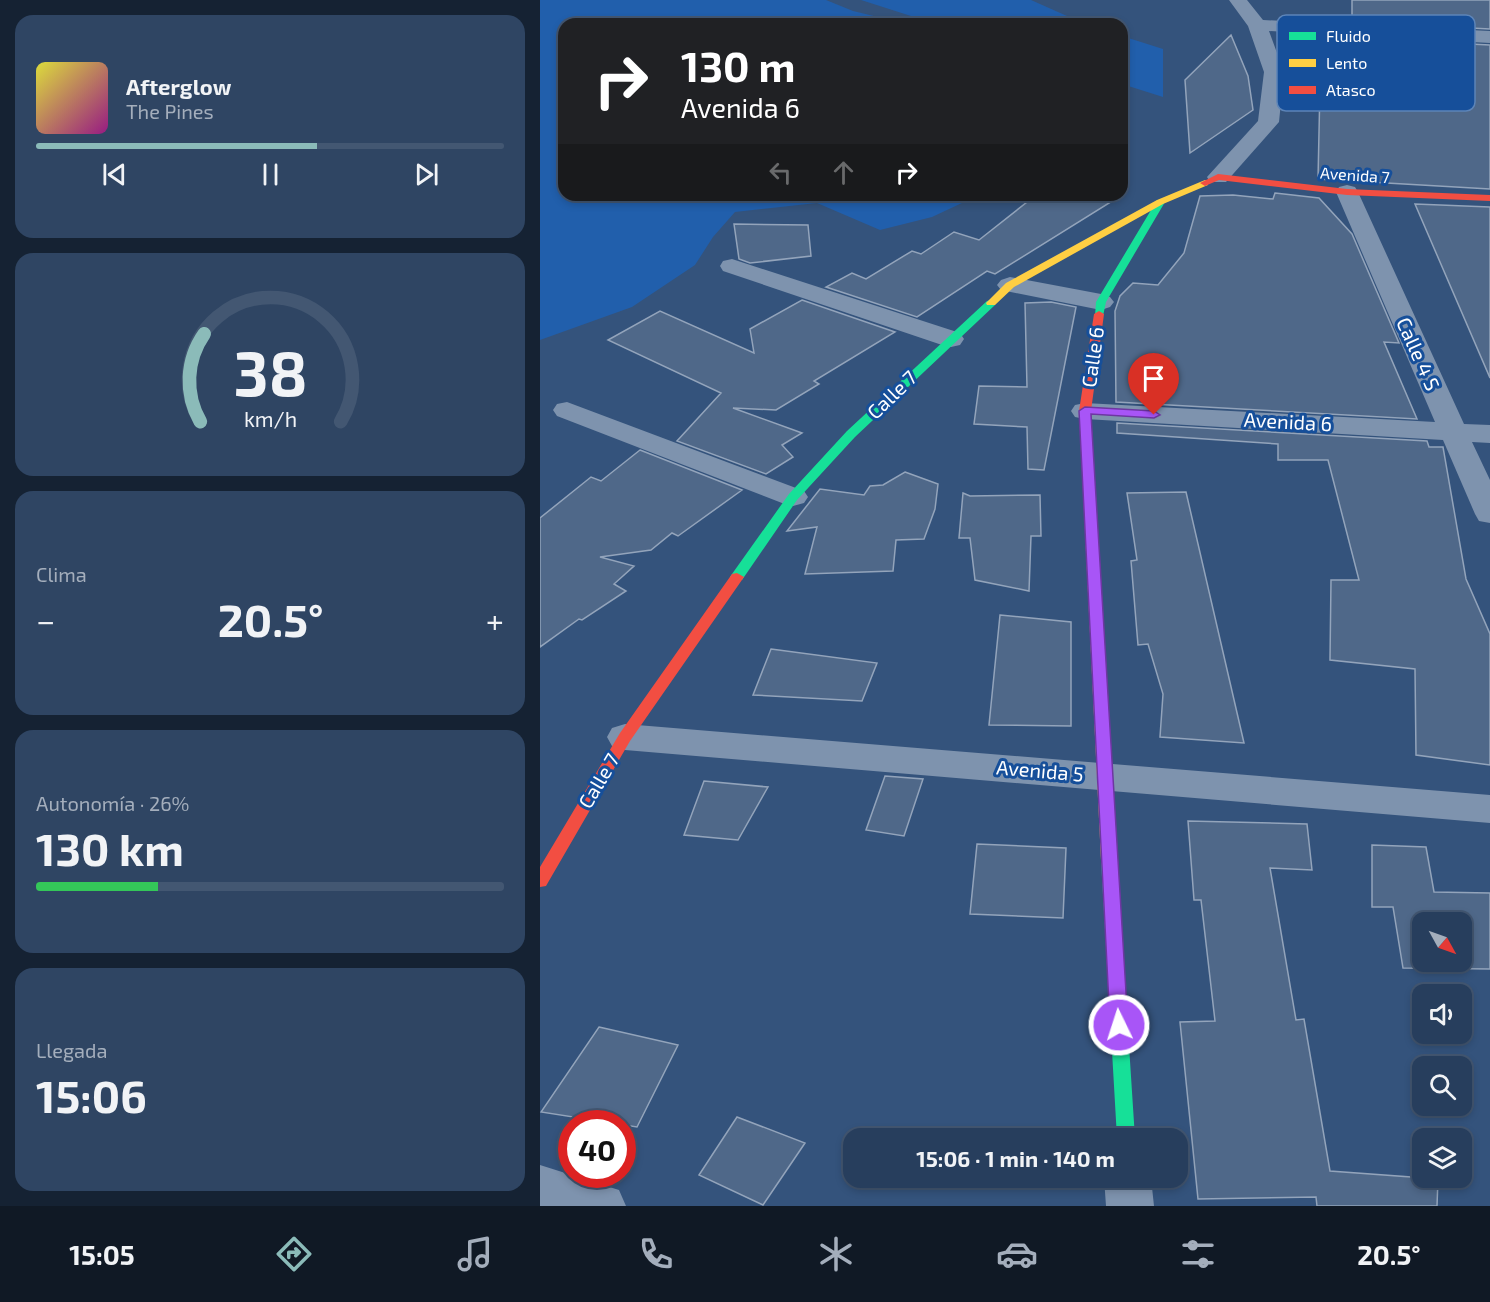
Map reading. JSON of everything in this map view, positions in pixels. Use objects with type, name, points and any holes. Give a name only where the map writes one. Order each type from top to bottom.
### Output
[{"type":"main road","name":"Avenida 7","points":[[1218,177],[1347,192],[1490,198]]},
{"type":"main road","name":"Calle 7","points":[[540,881],[625,737],[793,497],[851,434],[1010,285],[1160,202],[1218,177]]},
{"type":"main road","name":"Calle 6","points":[[1125,1128],[1085,411],[1101,302],[1160,202]]},
{"type":"street","name":"Calle 7","points":[[1218,177],[1268,122],[1274,72],[1257,25],[1238,0]]},
{"type":"street","points":[[1257,25],[1277,26]]},
{"type":"street","points":[[1475,36],[1490,37]]},
{"type":"street","name":"Calle 4 S","points":[[1347,192],[1490,514]]},
{"type":"street","points":[[732,266],[951,339]]},
{"type":"street","points":[[1010,285],[1101,302]]},
{"type":"street","points":[[567,410],[793,497]]},
{"type":"street","name":"Avenida 6","points":[[1085,411],[1490,434]]},
{"type":"street","name":"Avenida 5","points":[[625,737],[1490,808]]},
{"type":"street","points":[[540,1187],[602,1206]]},
{"type":"street","points":[[1129,1188],[1130,1206]]},
{"type":"shaded area","points":[[540,0],[826,0],[853,11],[882,18],[558,18],[558,201],[966,201],[932,217],[880,230],[817,203],[735,212],[713,237],[695,265],[632,307],[540,340]]},
{"type":"shaded area","points":[[861,0],[1031,0],[1072,18],[917,18]]},
{"type":"shaded area","points":[[1128,38],[1163,49],[1163,97],[1128,86]]},
{"type":"building","points":[[1352,0],[1490,0],[1490,29],[1475,28],[1475,15],[1352,15]]},
{"type":"building","points":[[1231,35],[1248,76],[1253,110],[1190,153],[1185,80]]},
{"type":"building","points":[[1475,44],[1490,45],[1490,189],[1318,179],[1319,111],[1475,111]]},
{"type":"building","points":[[1275,193],[1319,198],[1352,234],[1399,343],[1384,342],[1417,419],[1116,402],[1115,311],[1120,296],[1133,283],[1158,285],[1184,253],[1200,196],[1233,195],[1273,199]]},
{"type":"building","points":[[1028,201],[1112,201],[995,274],[987,271],[917,317],[826,287],[852,273],[866,279],[912,251],[921,254],[954,232],[979,240]]},
{"type":"building","points":[[1415,204],[1490,207],[1490,378]]},
{"type":"building","points":[[734,224],[808,225],[811,256],[750,263],[739,259]]},
{"type":"building","points":[[802,300],[895,332],[814,381],[819,384],[776,410],[733,408],[802,433],[782,445],[793,457],[766,474],[677,441],[721,393],[608,340],[660,311],[754,353],[750,329]]},
{"type":"building","points":[[1051,302],[1076,307],[1044,470],[1028,469],[1027,427],[974,424],[979,386],[1027,387],[1025,303]]},
{"type":"building","points":[[1117,423],[1427,441],[1429,447],[1443,447],[1466,579],[1490,634],[1490,765],[1416,755],[1415,669],[1330,660],[1331,580],[1359,580],[1328,460],[1278,460],[1278,444],[1117,433]]},
{"type":"building","points":[[640,450],[742,490],[678,536],[672,533],[651,550],[600,557],[634,566],[614,584],[626,591],[582,620],[579,619],[540,647],[540,518],[591,477],[601,481]]},
{"type":"building","points":[[905,472],[938,484],[935,509],[924,539],[896,540],[893,571],[805,574],[817,527],[787,531],[820,489],[864,495],[870,486],[883,485]]},
{"type":"building","points":[[1186,492],[1244,743],[1160,737],[1163,694],[1148,644],[1138,645],[1131,561],[1137,560],[1127,493]]},
{"type":"building","points":[[963,493],[970,496],[1040,495],[1041,536],[1031,536],[1029,591],[975,580],[970,538],[959,538]]},
{"type":"building","points":[[1000,615],[1071,622],[1071,726],[989,725]]},
{"type":"building","points":[[771,649],[877,663],[862,701],[753,695]]},
{"type":"building","points":[[885,776],[923,779],[904,836],[866,830]]},
{"type":"building","points":[[704,781],[768,787],[738,840],[684,835]]},
{"type":"building","points":[[1188,821],[1307,824],[1312,870],[1270,868],[1296,1020],[1304,1019],[1330,1171],[1412,1177],[1412,1188],[1438,1188],[1437,1206],[1317,1206],[1316,1197],[1198,1199],[1180,1022],[1215,1021],[1201,900],[1194,900]]},
{"type":"building","points":[[977,844],[1066,848],[1063,918],[970,914]]},
{"type":"building","points":[[1372,845],[1426,847],[1434,892],[1490,893],[1490,969],[1472,969],[1472,912],[1412,912],[1412,968],[1403,968],[1393,907],[1372,907]]},
{"type":"building","points":[[599,1027],[678,1045],[637,1127],[636,1110],[558,1110],[558,1115],[541,1112]]},
{"type":"building","points":[[737,1117],[805,1143],[763,1205],[699,1175]]},
{"type":"traffic: fast","points":[[1099,314],[1101,302],[1160,202]]},
{"type":"traffic: fast","points":[[737,577],[793,497],[851,434],[991,303]]},
{"type":"traffic: fast","points":[[1109,860],[1125,1128]]},
{"type":"traffic: slow","points":[[991,303],[1010,285],[1160,202],[1205,183]]},
{"type":"traffic: slow","points":[[1091,531],[1109,860]]},
{"type":"traffic: jam","points":[[1205,183],[1218,177],[1347,192],[1490,198]]},
{"type":"traffic: jam","points":[[1091,531],[1085,411],[1099,314]]},
{"type":"traffic: jam","points":[[540,881],[625,737],[737,577]]},
{"type":"route","points":[[1119,1025],[1085,411],[1154,415]]}]
